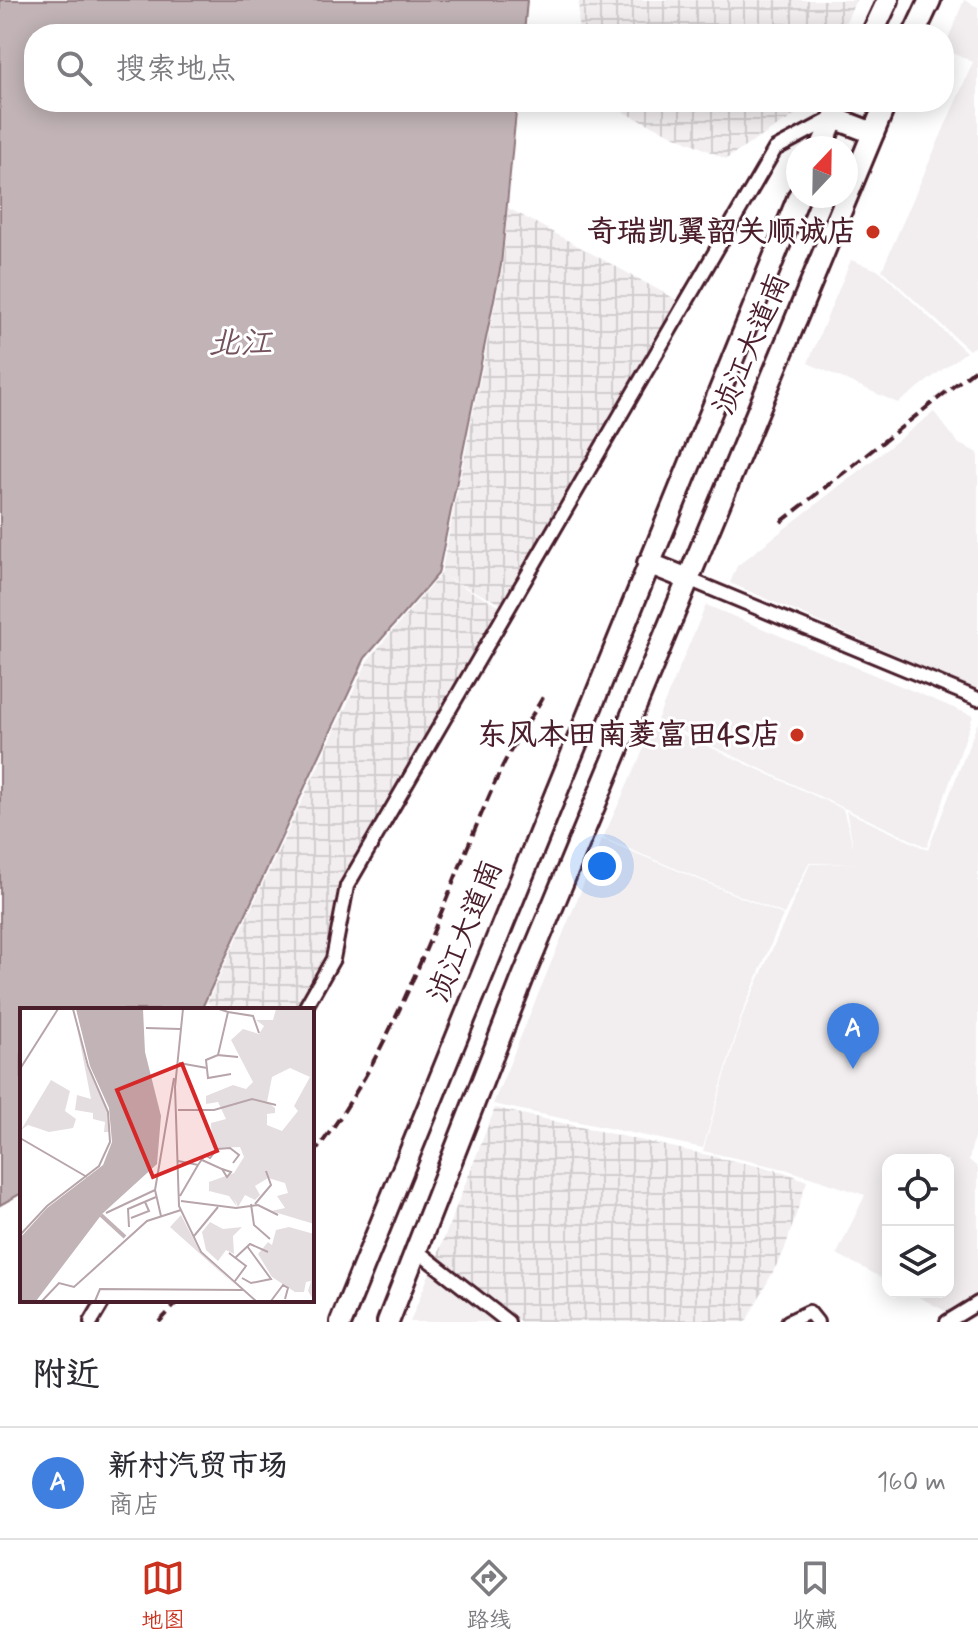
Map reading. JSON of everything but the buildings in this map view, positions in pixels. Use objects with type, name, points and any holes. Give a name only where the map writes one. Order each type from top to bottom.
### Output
[{"type":"main road","points":[[877,24],[888,0]]},
{"type":"main road","points":[[919,24],[930,0]]},
{"type":"main road","points":[[826,136],[837,112]]},
{"type":"main road","points":[[841,112],[873,133]]},
{"type":"main road","name":"浈江大道南","points":[[388,1322],[522,980],[882,112]]},
{"type":"main road","name":"浈江大道南","points":[[341,1322],[794,208]]},
{"type":"main road","points":[[648,563],[688,579]]},
{"type":"street","points":[[305,1008],[333,959],[347,886],[775,149],[835,112]]},
{"type":"street","points":[[688,579],[978,699]]},
{"type":"street","points":[[416,1250],[508,1322]]},
{"type":"street","points":[[91,1322],[103,1302]]},
{"type":"street","points":[[947,1322],[978,1303]]},
{"type":"street","points":[[788,1322],[809,1312],[817,1322]]},
{"type":"shaded area","points":[[579,0],[856,0],[845,24],[578,24]]},
{"type":"shaded area","points":[[964,0],[978,7],[978,344],[969,350],[882,270],[951,112],[954,112],[973,62],[954,53],[954,24]]},
{"type":"shaded area","points":[[623,112],[800,112],[726,159]]},
{"type":"shaded area","points":[[508,208],[679,301],[501,604],[443,576],[499,606],[341,882],[333,912],[331,946],[296,1008],[216,1008],[207,1003],[368,660],[441,574],[503,265]]},
{"type":"shaded area","points":[[851,260],[880,271],[966,352],[898,403],[808,363]]},
{"type":"shaded area","points":[[934,412],[959,444],[978,453],[978,690],[730,583],[737,566]]},
{"type":"shaded area","points":[[706,605],[973,716],[927,847],[657,720]]},
{"type":"shaded area","points":[[656,722],[843,809],[854,849],[846,811],[928,850],[978,722],[978,1120],[969,1160],[978,1168],[978,1300],[953,1315],[920,1298],[954,1298],[954,1154],[882,1154],[882,1278],[837,1254],[865,1195],[785,1169],[703,1151],[742,1017],[810,864],[858,863],[809,863],[784,914],[603,838]]},
{"type":"shaded area","points":[[602,839],[783,915],[741,1016],[703,1148],[493,1104]]},
{"type":"shaded area","points":[[495,1108],[784,1172],[807,1181],[784,1251],[746,1322],[521,1322],[437,1256]]},
{"type":"shaded area","points":[[432,1267],[497,1322],[410,1322]]},
{"type":"water","name":"北江","points":[[0,0],[527,0],[525,24],[24,24],[24,112],[516,112],[501,265],[438,574],[365,658],[202,1008],[20,1008],[20,1194],[0,1205]]},
{"type":"railway","points":[[781,522],[978,367]]},
{"type":"railway","points":[[314,1153],[343,1113],[394,1020],[503,766],[543,697]]},
{"type":"railway","points":[[159,1322],[178,1302]]},
{"type":"place","name":"奇瑞凯翼韶关顺诚店","points":[[873,232]]},
{"type":"place","name":"东风本田南菱富田4S店","points":[[797,735]]},
{"type":"place","name":"新村汽贸市场","points":[[853,1069]]}]
